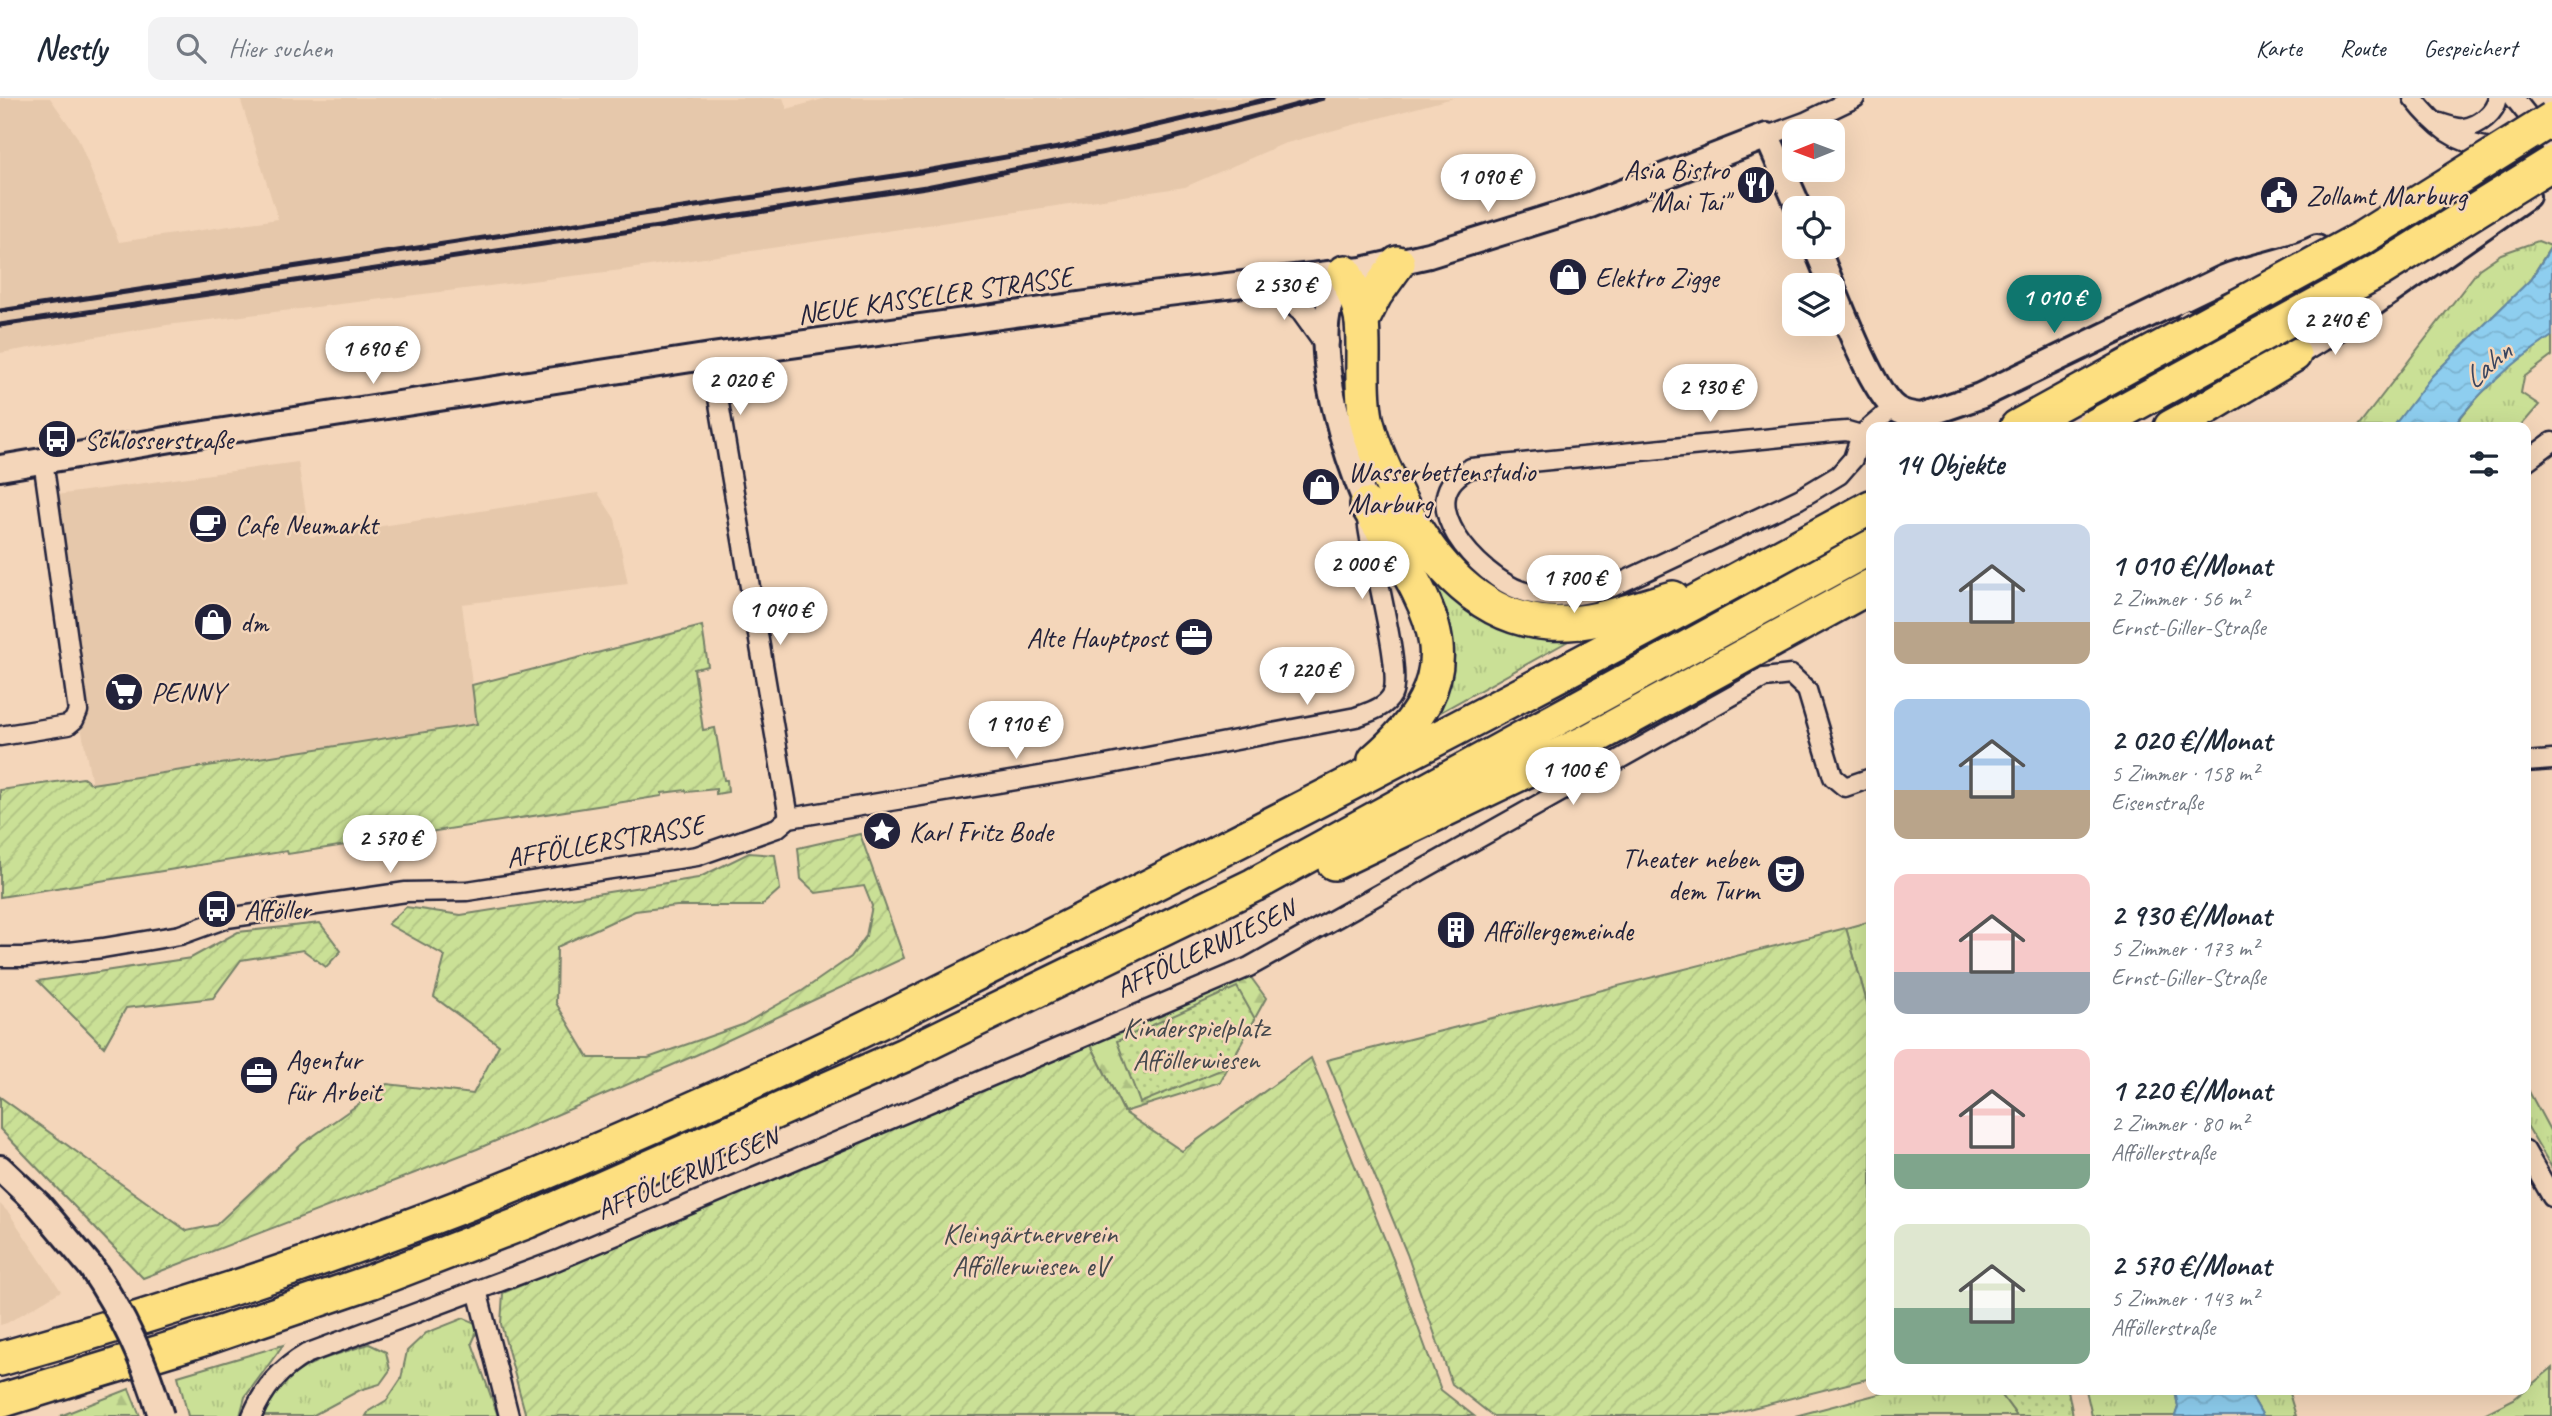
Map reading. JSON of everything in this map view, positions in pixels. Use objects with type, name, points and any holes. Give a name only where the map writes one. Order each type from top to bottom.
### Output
[{"type":"highway","points":[[2026,422],[2362,238],[2552,142]]},
{"type":"highway","points":[[2102,422],[2380,270],[2552,142]]},
{"type":"highway","points":[[1362,321],[1374,295],[1398,263]]},
{"type":"highway","points":[[1345,272],[1356,297],[1362,321],[1363,387],[1371,439],[1405,512],[1435,557],[1452,577],[1480,599],[1502,611],[1527,619],[1548,623],[1580,622],[1744,576]]},
{"type":"highway","points":[[2181,422],[2294,355]]},
{"type":"highway","points":[[1338,791],[1402,735],[1420,712],[1434,681],[1437,665],[1429,613],[1417,587],[1367,505]]},
{"type":"highway","points":[[0,1359],[239,1286],[404,1228],[572,1161],[867,1028],[1338,791],[1866,510]]},
{"type":"highway","points":[[0,1401],[206,1338],[370,1282],[528,1221],[904,1055],[1254,884],[1866,550]]},
{"type":"highway","points":[[1254,884],[1325,868],[1566,752],[1866,589]]},
{"type":"main road","points":[[1767,136],[1794,196]]},
{"type":"main road","name":"NEUE KASSELER STRASSE","points":[[0,468],[711,356],[1398,263],[1590,205],[1767,136]]},
{"type":"main road","points":[[1821,259],[1878,387],[1894,407],[1911,415],[1921,416],[1979,396],[2245,269],[2302,256],[2391,209],[2491,148],[2538,147],[2552,142]]},
{"type":"main road","points":[[2147,314],[2177,317],[2272,355],[2294,355],[2341,326],[2552,179]]},
{"type":"main road","points":[[1345,272],[1329,308],[1325,341],[1345,448],[1367,505]]},
{"type":"main road","points":[[1265,280],[1303,309],[1325,341]]},
{"type":"main road","points":[[0,1168],[39,1205],[91,1267],[116,1303],[150,1378],[161,1416]]},
{"type":"street","name":"NEUE KASSELER STRASSE","points":[[1767,136],[1805,122],[1855,98]]},
{"type":"street","points":[[2413,98],[2430,120],[2461,142],[2491,148]]},
{"type":"street","points":[[2430,120],[2465,128],[2488,116],[2496,108],[2498,98]]},
{"type":"street","points":[[2514,98],[2552,142]]},
{"type":"street","points":[[711,356],[789,818]]},
{"type":"street","points":[[1876,422],[1894,407]]},
{"type":"street","points":[[1861,435],[1847,431],[1833,432],[1471,468],[1451,481],[1447,506],[1449,524],[1461,545],[1498,579],[1522,591],[1553,597],[1582,596],[1612,587],[1798,499],[1839,475],[1853,459],[1861,435],[1866,431]]},
{"type":"street","points":[[2531,458],[2552,442]]},
{"type":"street","points":[[0,736],[68,724],[78,712],[43,460]]},
{"type":"street","name":"AFFÖLLERSTRASSE","points":[[0,957],[26,957],[103,948],[180,935],[227,918],[393,894],[467,891],[698,856],[777,828],[789,818],[1106,765],[1356,717],[1384,704],[1393,692],[1395,671],[1369,542],[1367,505]]},
{"type":"street","name":"AFFÖLLERWIESEN","points":[[252,1416],[284,1367],[306,1354],[558,1260],[1248,967],[1764,678],[1791,675],[1807,690],[1833,777],[1845,787],[1866,780]]},
{"type":"street","points":[[2531,762],[2552,760]]},
{"type":"street","points":[[2531,1160],[2552,1197]]},
{"type":"street","points":[[477,1290],[509,1416]]},
{"type":"shaded area","points":[[0,98],[50,98],[78,138],[119,242],[278,219],[240,98],[783,98],[787,109],[827,98],[1453,98],[1283,144],[1185,187],[622,270],[167,325],[0,353]]},
{"type":"shaded area","points":[[298,462],[310,537],[598,493],[615,519],[628,584],[462,604],[477,724],[92,784],[78,711],[49,496]]},
{"type":"shaded area","points":[[0,1204],[9,1213],[61,1291],[0,1325]]},
{"type":"green space","points":[[2538,241],[2551,246],[2530,280],[2432,376],[2397,422],[2362,422],[2479,269],[2501,254]]},
{"type":"green space","points":[[2552,336],[2552,356],[2524,377],[2521,393],[2539,405],[2524,422],[2458,422],[2498,377]]},
{"type":"green space","points":[[1386,498],[1439,577],[1581,634],[1437,714]]},
{"type":"green space","points":[[702,626],[708,666],[694,669],[703,730],[715,728],[728,792],[716,794],[716,789],[662,793],[662,796],[288,854],[287,851],[0,897],[0,790],[83,778],[92,784],[477,724],[472,685]]},
{"type":"green space","points":[[860,834],[904,958],[696,1055],[477,1149],[143,1278],[0,1129],[0,1097],[187,1231],[216,1225],[302,1144],[387,1084],[473,1094],[499,1045],[434,997],[445,956],[388,924],[406,907],[461,915],[698,878],[749,853],[775,855],[780,889],[761,906],[677,906],[635,911],[557,947],[556,1003],[589,1058],[648,1058],[742,1025],[802,991],[851,957],[866,936],[872,906],[864,886],[816,893],[801,879],[798,848]]},
{"type":"green space","points":[[1866,922],[1866,999],[1846,928]]},
{"type":"green space","points":[[320,923],[341,951],[326,967],[303,950],[241,960],[213,998],[126,1008],[104,1047],[38,981],[191,958],[238,932]]},
{"type":"green space","points":[[1846,928],[1866,999],[1866,1379],[1721,1416],[1493,1416],[1452,1384],[1407,1254],[1327,1060]]},
{"type":"green space","name":"Kinderspielplatz Afföllerwiesen","points":[[1247,972],[1266,998],[1220,1082],[1124,1112],[1090,1043]]},
{"type":"green space","name":"Kinderspielplatz Afföllerwiesen","points":[[1237,987],[1255,1019],[1228,1067],[1140,1103],[1117,1041]]},
{"type":"green space","name":"Kleingärtnerverein Afföllerwiesen eV","points":[[1090,1043],[1124,1112],[1182,1151],[1311,1058],[1393,1259],[1441,1390],[1474,1416],[526,1416],[501,1324],[503,1293]]},
{"type":"green space","points":[[2531,1095],[2552,1134],[2552,1168],[2531,1132]]},
{"type":"green space","points":[[464,1318],[480,1325],[472,1343],[498,1416],[366,1416],[369,1411],[387,1400],[401,1379],[407,1351],[426,1333]]},
{"type":"green space","points":[[369,1344],[386,1352],[390,1370],[380,1384],[360,1390],[312,1416],[264,1416],[271,1399],[292,1375],[321,1360]]},
{"type":"green space","points":[[283,1345],[245,1397],[240,1416],[188,1416],[178,1376]]},
{"type":"green space","points":[[2552,1368],[2552,1416],[2480,1416],[2519,1395],[2531,1395],[2531,1385]]},
{"type":"green space","points":[[129,1389],[140,1416],[60,1416]]},
{"type":"green space","points":[[1875,1395],[2002,1395],[2017,1416],[1795,1416]]},
{"type":"green space","points":[[2002,1395],[2069,1395],[2073,1416],[2017,1416]]},
{"type":"green space","points":[[2087,1395],[2176,1395],[2178,1407],[2175,1416],[2092,1416]]},
{"type":"green space","points":[[2251,1395],[2290,1395],[2296,1416],[2263,1416]]},
{"type":"water","name":"Lahn","points":[[2552,246],[2552,336],[2498,377],[2457,422],[2397,422],[2432,376],[2530,280]]},
{"type":"water","points":[[2176,1395],[2251,1395],[2263,1416],[2175,1416],[2178,1407]]},
{"type":"railway","points":[[0,311],[914,173],[1064,147],[1273,98]]},
{"type":"railway","points":[[0,325],[926,187],[1162,141],[1323,98]]},
{"type":"place","name":"Asia Bistro \"Mai Tai\"","points":[[1756,185]]},
{"type":"place","name":"Zollamt Marburg","points":[[2279,195]]},
{"type":"place","name":"Elektro Zigge","points":[[1568,277]]},
{"type":"place","name":"Schlosserstraße","points":[[57,439]]},
{"type":"place","name":"Wasserbettenstudio Marburg","points":[[1321,487]]},
{"type":"place","name":"Cafe Neumarkt","points":[[208,524]]},
{"type":"place","name":"dm","points":[[213,622]]},
{"type":"place","name":"Alte Hauptpost","points":[[1194,637]]},
{"type":"place","name":"PENNY","points":[[124,692]]},
{"type":"place","name":"Karl Fritz Bode","points":[[882,831]]},
{"type":"place","name":"Theater neben dem Turm","points":[[1786,874]]},
{"type":"place","name":"Afföller","points":[[217,909]]},
{"type":"place","name":"Afföllergemeinde","points":[[1456,930]]},
{"type":"place","name":"Agentur für Arbeit","points":[[259,1075]]}]
